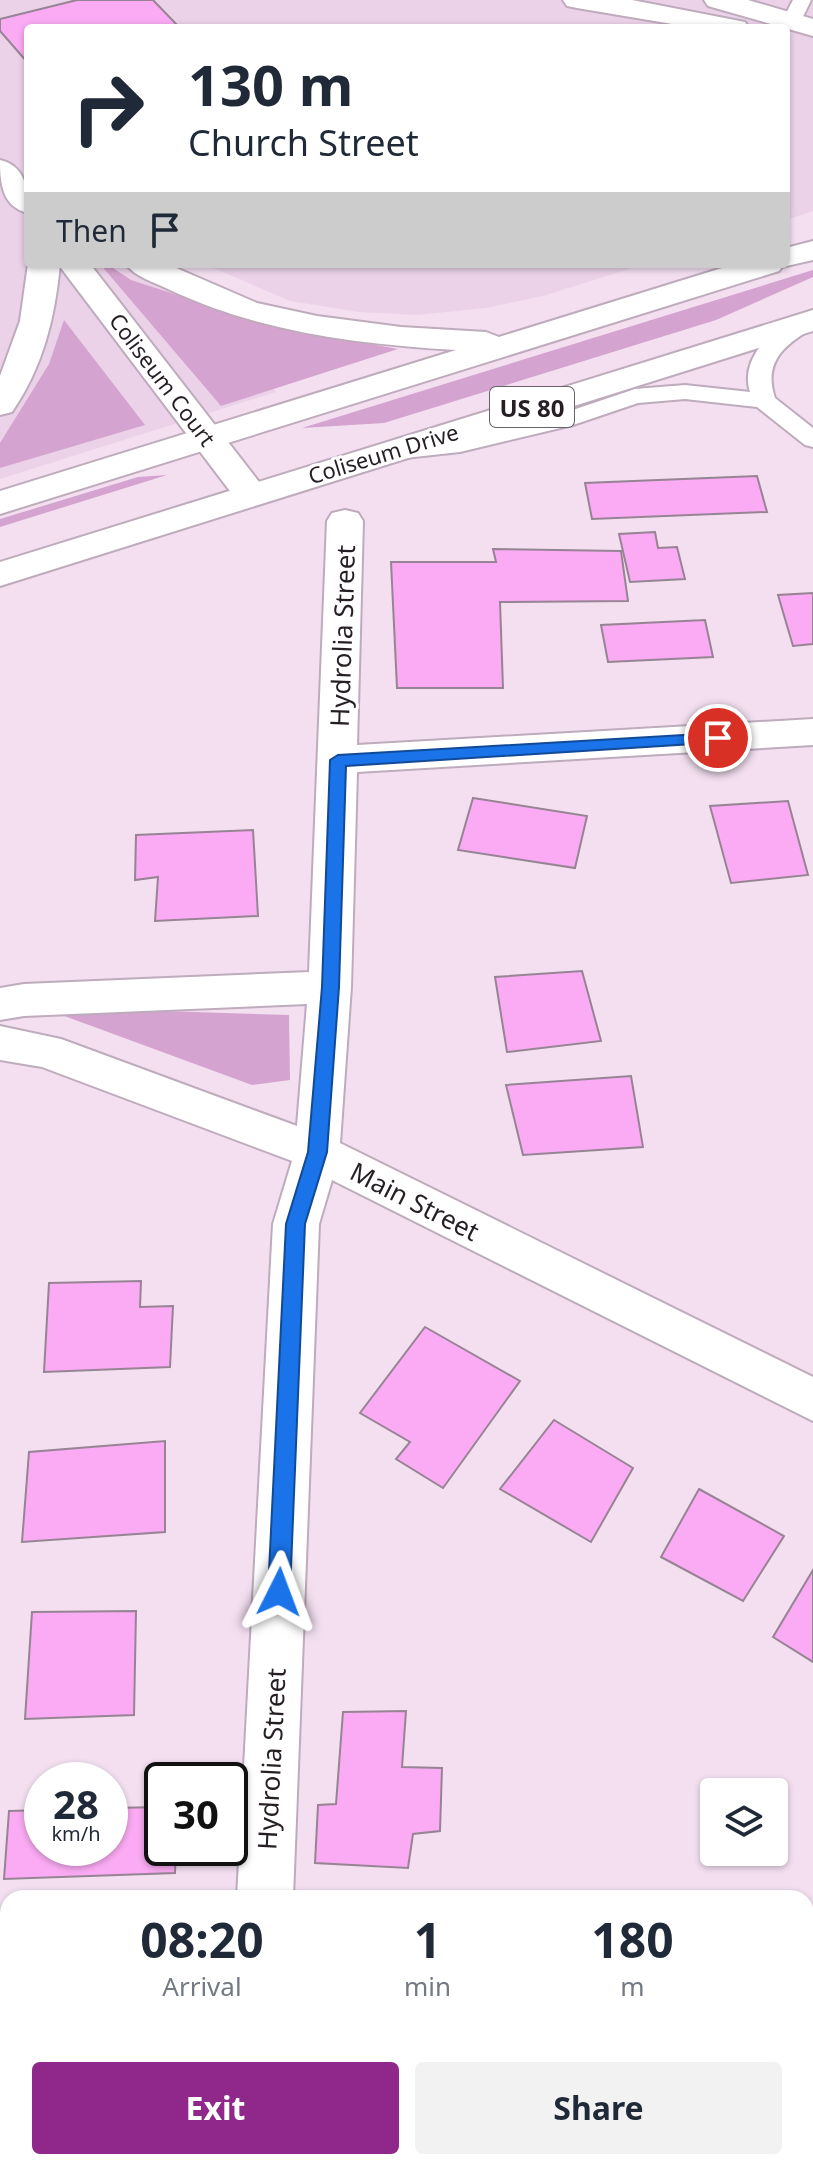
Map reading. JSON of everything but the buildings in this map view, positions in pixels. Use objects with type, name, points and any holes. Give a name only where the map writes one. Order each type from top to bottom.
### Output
[{"type":"street","points":[[577,0],[716,24]]},
{"type":"street","points":[[718,0],[798,23],[813,56]]},
{"type":"street","points":[[0,169],[24,199]]},
{"type":"street","points":[[790,257],[813,250]]},
{"type":"street","points":[[0,405],[19,375],[35,336],[44,268]]},
{"type":"street","name":"Coliseum Court","points":[[77,268],[251,495]]},
{"type":"street","points":[[150,268],[187,286],[259,313],[364,334],[512,344]]},
{"type":"street","name":"US 80","points":[[0,503],[755,268]]},
{"type":"street","name":"Coliseum Drive","points":[[0,574],[810,321]]},
{"type":"street","name":"Hydrolia Street","points":[[265,1890],[296,1224],[317,1152],[330,987],[345,521]]},
{"type":"street","points":[[338,760],[813,732]]},
{"type":"street","points":[[0,1004],[24,1000],[330,987]]},
{"type":"street","name":"Main Street","points":[[0,1043],[46,1051],[317,1152],[813,1400]]},
{"type":"lane","points":[[764,401],[758,377],[762,359],[777,339],[810,321]]},
{"type":"lane","points":[[383,453],[460,445],[565,420],[635,396],[661,392],[764,401],[788,417],[813,440]]},
{"type":"lane","points":[[788,417],[813,407]]},
{"type":"shaded area","points":[[0,0],[813,0],[813,211],[790,219],[790,24],[24,24],[24,268],[180,268],[276,392],[0,479]]},
{"type":"shaded area","points":[[103,268],[113,268],[131,280],[273,326],[398,349],[221,406]]},
{"type":"shaded area","points":[[213,268],[632,268],[543,296],[486,308],[417,315],[359,312],[290,301]]},
{"type":"shaded area","points":[[813,270],[813,277],[716,320],[384,423],[302,428]]},
{"type":"shaded area","points":[[64,320],[145,425],[0,468],[0,443],[49,364]]},
{"type":"shaded area","points":[[167,475],[0,527],[0,519],[138,477]]},
{"type":"shaded area","points":[[40,1007],[289,1015],[290,1080],[252,1085]]},
{"type":"route","points":[[279,1592],[296,1224],[317,1152],[330,987],[338,760],[718,738]]}]
